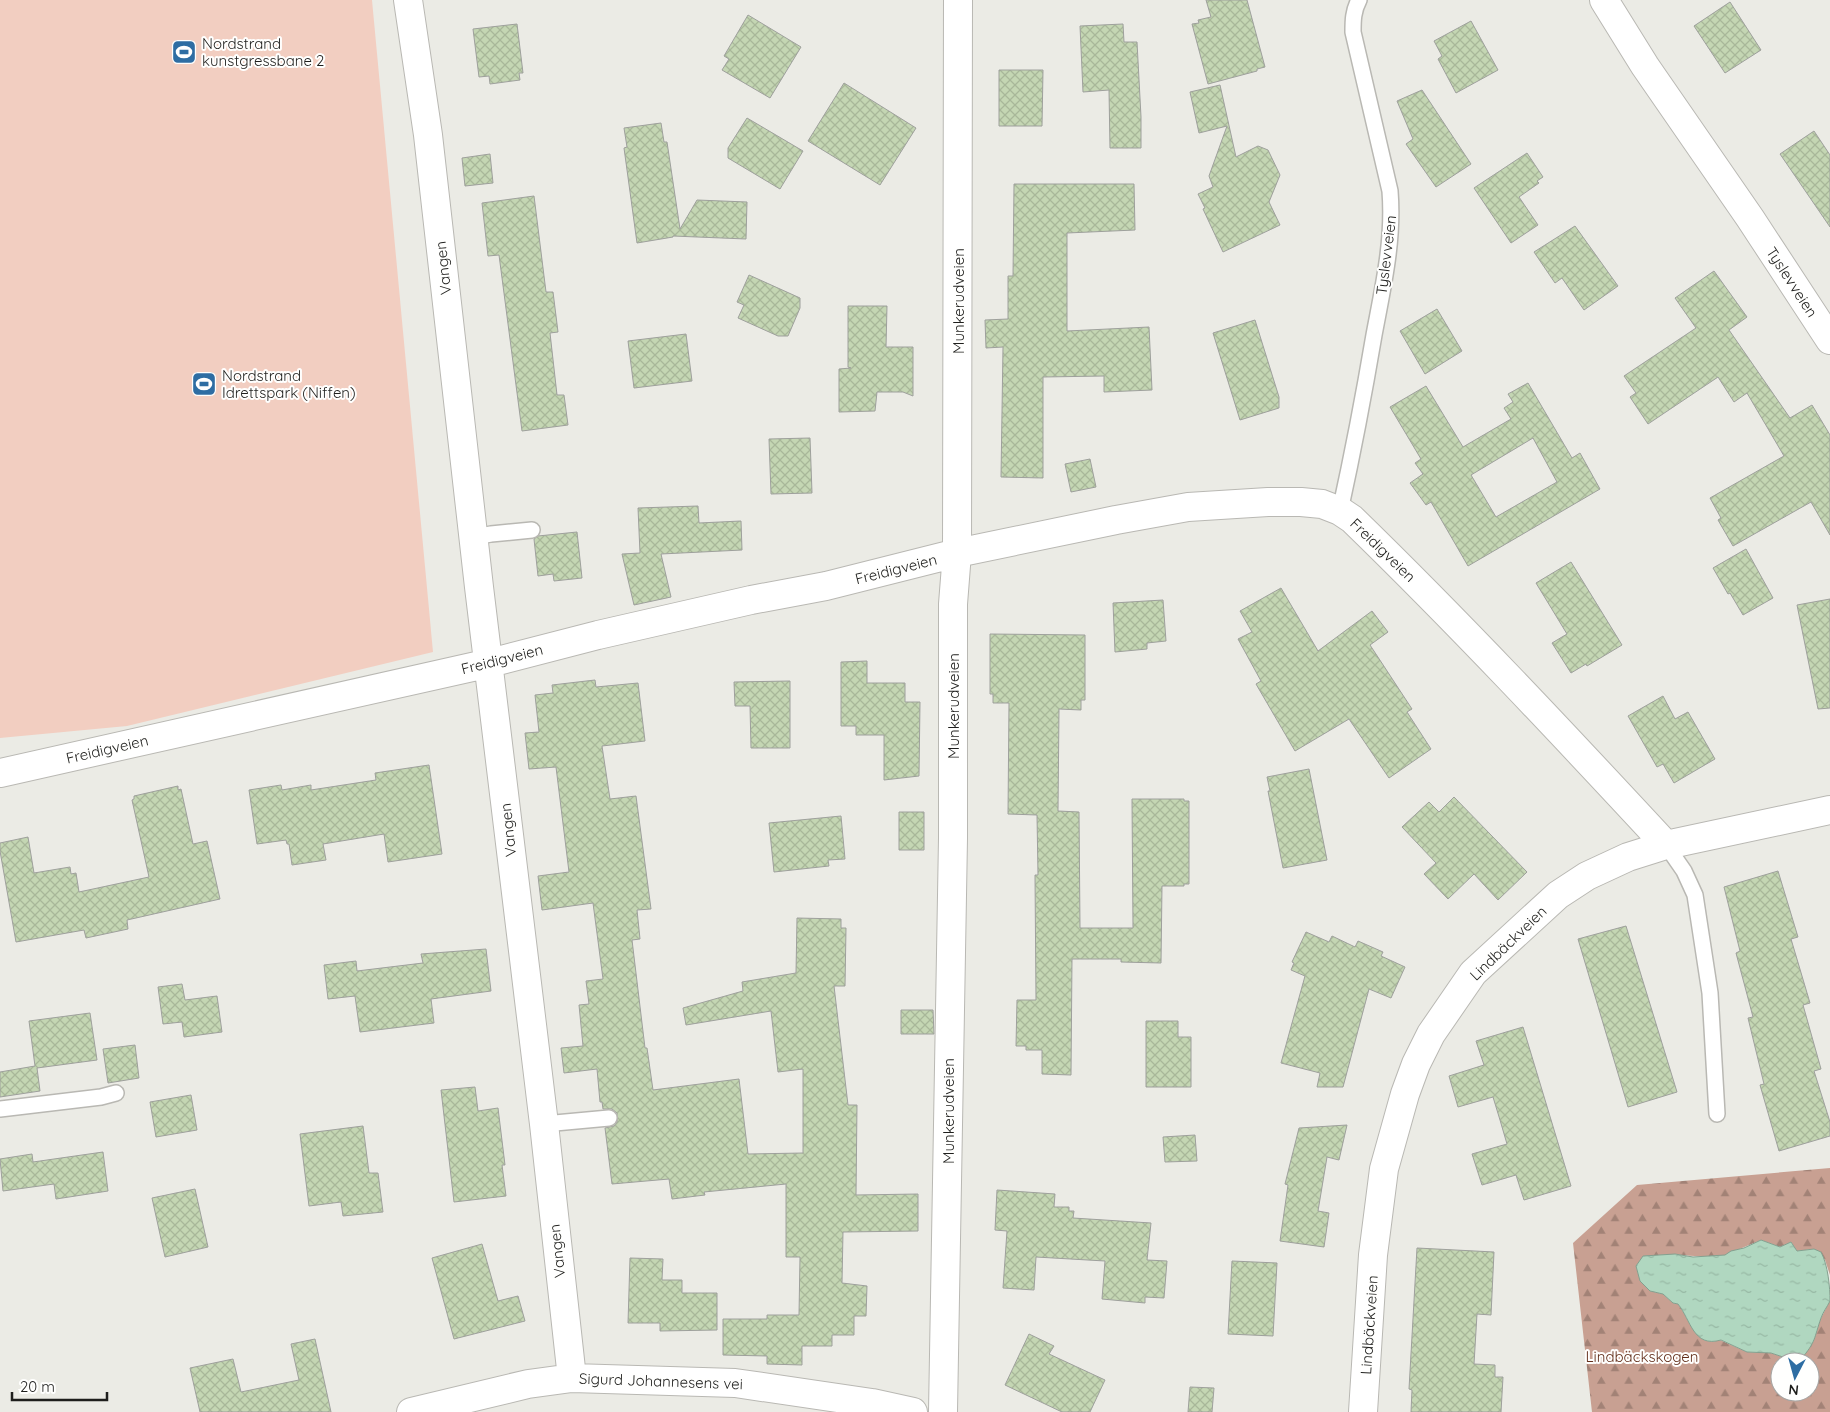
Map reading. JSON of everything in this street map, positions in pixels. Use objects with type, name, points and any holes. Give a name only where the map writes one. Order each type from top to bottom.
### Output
[{"type":"street","name":"Vangen","points":[[408,0],[428,135],[572,1378]]},
{"type":"street","name":"Munkerudveien","points":[[943,1412],[953,830],[953,604],[957,553],[958,0]]},
{"type":"street","name":"Tyslevveien","points":[[1604,0],[1645,66],[1750,218],[1830,340]]},
{"type":"street","name":"Freidigveien","points":[[0,773],[490,664],[607,632],[751,600],[826,586],[957,553],[1188,507],[1301,502],[1322,504],[1340,511],[1352,519],[1533,702],[1666,845]]},
{"type":"street","name":"Lindbäckveien","points":[[1363,1412],[1373,1255],[1384,1169],[1405,1094],[1416,1064],[1431,1034],[1473,973],[1558,895],[1587,876],[1628,857],[1666,845],[1830,810]]},
{"type":"street","name":"Sigurd Johannesens vei","points":[[411,1412],[528,1384],[572,1378],[735,1383],[872,1403],[913,1412]]},
{"type":"lane","name":"Tyslevveien","points":[[1340,511],[1357,432],[1386,266],[1391,209],[1390,191],[1354,32],[1353,18],[1355,6],[1359,0]]},
{"type":"lane","points":[[474,537],[532,530]]},
{"type":"lane","points":[[1666,845],[1684,871],[1695,896],[1710,993],[1717,1114]]},
{"type":"lane","points":[[0,1110],[101,1097],[116,1093]]},
{"type":"lane","points":[[544,1124],[609,1118]]},
{"type":"green space","name":"Lindbäckskogen","points":[[1830,1168],[1830,1275],[1825,1260],[1814,1249],[1797,1251],[1791,1242],[1780,1247],[1761,1240],[1722,1256],[1675,1254],[1650,1291],[1663,1294],[1673,1303],[1678,1304],[1694,1331],[1705,1340],[1720,1340],[1747,1352],[1770,1353],[1770,1402],[1820,1402],[1820,1352],[1791,1352],[1820,1320],[1830,1300],[1830,1412],[1592,1412],[1573,1243],[1637,1185]]},
{"type":"shaded area","name":"Nordstrand Idrettspark (Niffen)","points":[[0,0],[372,0],[433,652],[127,726],[0,738]]},
{"type":"water","points":[[1761,1240],[1780,1247],[1791,1242],[1797,1251],[1814,1249],[1821,1252],[1828,1276],[1830,1301],[1822,1316],[1812,1344],[1807,1352],[1747,1352],[1721,1340],[1704,1340],[1694,1331],[1678,1304],[1673,1303],[1663,1294],[1650,1291],[1640,1281],[1636,1266],[1643,1256],[1675,1254],[1693,1257],[1725,1255],[1731,1251],[1744,1248]]},
{"type":"building","points":[[1206,0],[1247,0],[1265,67],[1257,69],[1257,71],[1208,84],[1192,24],[1199,23],[1198,20],[1211,17]]},
{"type":"building","points":[[1730,2],[1761,50],[1725,73],[1694,26]]},
{"type":"building","points":[[748,15],[801,47],[770,98],[722,70],[729,59],[724,56]]},
{"type":"building","points":[[1471,21],[1498,70],[1456,93],[1438,59],[1442,56],[1434,41]]},
{"type":"building","points":[[517,24],[523,73],[519,73],[520,80],[490,84],[489,76],[479,77],[473,29]]},
{"type":"building","points":[[1123,24],[1124,42],[1137,42],[1141,148],[1110,148],[1109,90],[1083,92],[1080,26]]},
{"type":"building","points":[[999,70],[1043,70],[1042,126],[999,126]]},
{"type":"building","points":[[844,83],[916,128],[880,185],[808,141]]},
{"type":"building","points":[[1220,85],[1236,157],[1258,146],[1268,150],[1280,175],[1269,202],[1280,225],[1223,252],[1198,194],[1213,187],[1209,176],[1227,126],[1199,133],[1190,92]]},
{"type":"building","points":[[1422,90],[1471,164],[1436,187],[1406,144],[1413,139],[1397,101]]},
{"type":"building","points":[[747,118],[803,151],[780,189],[728,158],[728,148]]},
{"type":"building","points":[[661,123],[664,142],[667,142],[680,229],[697,200],[747,202],[746,239],[673,236],[637,243],[624,148],[627,147],[624,128]]},
{"type":"building","points":[[1814,131],[1830,155],[1830,227],[1780,154]]},
{"type":"building","points":[[1527,153],[1543,177],[1537,181],[1539,183],[1519,197],[1538,225],[1511,243],[1474,188]]},
{"type":"building","points":[[490,154],[493,183],[465,186],[462,158]]},
{"type":"building","points":[[1014,184],[1134,184],[1135,230],[1067,233],[1067,331],[1149,327],[1152,390],[1104,392],[1104,376],[1043,377],[1043,478],[1001,477],[1003,347],[986,348],[985,320],[1008,319],[1008,276],[1013,276]]},
{"type":"building","points":[[534,196],[546,292],[553,292],[558,332],[550,333],[557,395],[564,395],[568,425],[522,431],[499,255],[488,256],[482,203]]},
{"type":"building","points":[[1575,226],[1618,286],[1584,310],[1562,278],[1555,283],[1534,252]]},
{"type":"building","points":[[1714,271],[1747,317],[1729,330],[1790,418],[1812,405],[1830,435],[1830,535],[1811,502],[1733,546],[1718,520],[1721,518],[1710,498],[1784,456],[1747,393],[1734,402],[1718,377],[1648,424],[1630,397],[1636,393],[1624,376],[1696,328],[1675,298]]},
{"type":"building","points":[[749,275],[800,298],[800,308],[788,336],[778,336],[738,318],[744,305],[737,302]]},
{"type":"building","points":[[848,306],[887,306],[886,347],[913,347],[913,396],[903,392],[877,392],[875,411],[839,412],[839,369],[851,368],[848,367]]},
{"type":"building","points":[[1437,309],[1462,351],[1425,374],[1400,331]]},
{"type":"building","points":[[1255,320],[1279,397],[1279,408],[1240,420],[1213,333]]},
{"type":"building","points":[[686,334],[692,381],[634,388],[628,341]]},
{"type":"building","points":[[1528,383],[1572,458],[1580,453],[1600,489],[1468,566],[1431,502],[1426,505],[1410,483],[1423,474],[1415,463],[1421,459],[1390,407],[1426,386],[1463,447],[1511,419],[1504,408],[1513,402],[1508,394]],"holes":[[[1533,438],[1557,482],[1496,517],[1471,475]]]},
{"type":"building","points":[[810,438],[812,493],[771,494],[769,439]]},
{"type":"building","points":[[1090,459],[1096,487],[1071,492],[1065,464]]},
{"type":"building","points":[[698,506],[699,523],[741,521],[742,550],[661,554],[671,597],[634,605],[622,554],[640,553],[638,508]]},
{"type":"building","points":[[577,532],[582,578],[554,581],[553,574],[538,576],[534,539],[538,536]]},
{"type":"building","points":[[1746,549],[1773,598],[1743,615],[1713,568]]},
{"type":"building","points":[[1571,562],[1622,645],[1587,666],[1586,664],[1571,673],[1552,643],[1567,634],[1536,583]]},
{"type":"building","points":[[1281,588],[1318,651],[1372,611],[1388,632],[1370,645],[1412,709],[1407,712],[1431,749],[1389,778],[1349,719],[1295,751],[1256,684],[1261,681],[1238,639],[1252,632],[1240,611]]},
{"type":"building","points":[[1830,599],[1830,708],[1818,709],[1797,605]]},
{"type":"building","points":[[1163,600],[1166,641],[1147,643],[1147,649],[1115,652],[1113,603]]},
{"type":"building","points":[[990,634],[1085,635],[1085,700],[1081,700],[1081,710],[1059,709],[1058,811],[1079,812],[1080,928],[1133,928],[1132,799],[1184,799],[1184,801],[1189,801],[1189,884],[1184,884],[1184,886],[1162,886],[1161,963],[1121,962],[1121,959],[1072,959],[1071,1075],[1042,1074],[1042,1050],[1026,1050],[1026,1046],[1016,1046],[1017,1000],[1036,1000],[1035,875],[1038,875],[1037,815],[1008,814],[1009,703],[993,703],[993,694],[990,694]]},
{"type":"building","points":[[867,661],[867,683],[905,683],[905,702],[920,702],[919,776],[884,780],[884,735],[856,735],[856,726],[841,726],[841,662]]},
{"type":"building","points":[[595,680],[596,687],[638,683],[645,741],[602,746],[610,799],[636,796],[651,909],[637,910],[640,939],[632,940],[645,1048],[647,1048],[653,1090],[739,1079],[748,1154],[803,1153],[803,1069],[778,1072],[771,1011],[686,1025],[683,1008],[743,991],[742,982],[796,973],[797,918],[841,919],[841,928],[846,928],[845,986],[834,986],[848,1105],[857,1105],[856,1195],[918,1194],[918,1231],[843,1232],[842,1283],[867,1286],[866,1316],[854,1316],[854,1335],[832,1335],[832,1346],[802,1346],[802,1365],[767,1364],[767,1356],[723,1355],[723,1319],[767,1319],[767,1315],[799,1315],[800,1257],[786,1257],[786,1184],[704,1192],[705,1195],[672,1199],[669,1179],[612,1184],[605,1128],[614,1126],[617,1122],[617,1113],[612,1109],[603,1109],[602,1102],[600,1102],[597,1069],[564,1073],[561,1048],[583,1046],[579,1005],[589,1004],[586,981],[603,979],[593,903],[542,910],[538,876],[569,872],[556,767],[529,769],[525,733],[539,732],[535,695],[553,693],[552,685]]},
{"type":"building","points":[[790,681],[790,748],[751,748],[750,706],[735,706],[734,682]]},
{"type":"building","points":[[1663,696],[1675,719],[1688,712],[1715,759],[1674,783],[1663,764],[1657,767],[1628,716]]},
{"type":"building","points":[[429,765],[442,854],[388,862],[384,834],[323,844],[326,860],[292,865],[289,844],[287,844],[286,840],[257,844],[249,790],[281,785],[282,790],[311,785],[311,790],[376,780],[375,773]]},
{"type":"building","points":[[1309,769],[1327,860],[1283,868],[1267,777]]},
{"type":"building","points":[[178,786],[178,790],[181,789],[193,844],[207,841],[220,899],[127,920],[128,929],[86,938],[84,930],[16,942],[0,843],[28,837],[34,873],[70,867],[71,874],[76,873],[79,892],[149,877],[132,800],[134,796]]},
{"type":"building","points":[[1454,797],[1527,872],[1498,900],[1474,874],[1448,899],[1424,874],[1436,863],[1402,827],[1429,802],[1439,812]]},
{"type":"building","points":[[899,812],[924,812],[924,850],[899,850]]},
{"type":"building","points":[[841,816],[845,859],[828,860],[829,866],[774,872],[769,823]]},
{"type":"building","points":[[1778,871],[1798,937],[1791,939],[1810,1003],[1803,1005],[1821,1069],[1814,1071],[1830,1122],[1830,1136],[1779,1151],[1760,1085],[1764,1084],[1748,1018],[1753,1017],[1736,953],[1740,951],[1724,887]]},
{"type":"building","points":[[1626,926],[1677,1092],[1628,1107],[1578,939]]},
{"type":"building","points":[[1306,932],[1329,942],[1332,936],[1355,947],[1358,941],[1383,952],[1381,956],[1405,967],[1391,998],[1369,989],[1343,1087],[1317,1087],[1320,1073],[1281,1063],[1305,976],[1291,970],[1294,963],[1292,962]]},
{"type":"building","points":[[486,949],[491,991],[431,999],[434,1023],[360,1032],[355,996],[328,999],[324,965],[356,961],[357,971],[423,963],[421,954]]},
{"type":"building","points":[[182,984],[185,1000],[217,996],[222,1032],[184,1037],[182,1022],[163,1024],[158,987]]},
{"type":"building","points":[[901,1010],[933,1010],[934,1034],[901,1034]]},
{"type":"building","points":[[90,1013],[97,1060],[37,1068],[40,1091],[0,1097],[0,1072],[35,1066],[29,1021]]},
{"type":"building","points":[[1146,1021],[1178,1021],[1178,1037],[1191,1037],[1191,1087],[1146,1087]]},
{"type":"building","points":[[1523,1027],[1571,1186],[1524,1200],[1516,1175],[1482,1185],[1472,1154],[1507,1144],[1500,1120],[1493,1097],[1458,1107],[1449,1076],[1484,1065],[1476,1041]]},
{"type":"building","points":[[135,1045],[139,1078],[108,1083],[103,1049]]},
{"type":"building","points":[[475,1087],[478,1111],[498,1108],[505,1165],[502,1165],[506,1196],[454,1202],[441,1090]]},
{"type":"building","points":[[191,1095],[197,1130],[156,1137],[150,1102]]},
{"type":"building","points":[[1347,1125],[1339,1160],[1327,1157],[1318,1211],[1329,1213],[1324,1247],[1280,1241],[1288,1185],[1285,1184],[1299,1128]]},
{"type":"building","points":[[363,1126],[369,1173],[378,1173],[383,1212],[343,1216],[341,1202],[309,1206],[300,1134]]},
{"type":"building","points":[[1195,1135],[1197,1161],[1165,1162],[1163,1137]]},
{"type":"building","points":[[103,1152],[108,1191],[56,1199],[54,1184],[3,1191],[0,1159],[32,1154],[33,1162]]},
{"type":"building","points":[[195,1189],[208,1247],[165,1257],[152,1198]]},
{"type":"building","points":[[997,1190],[1055,1194],[1054,1207],[1069,1207],[1069,1211],[1074,1211],[1073,1218],[1151,1223],[1147,1260],[1167,1261],[1164,1298],[1145,1297],[1145,1303],[1102,1299],[1105,1261],[1036,1257],[1034,1290],[1003,1288],[1007,1231],[995,1230]]},
{"type":"building","points":[[482,1244],[498,1301],[518,1296],[525,1321],[454,1339],[432,1258]]},
{"type":"building","points":[[1417,1248],[1494,1252],[1491,1315],[1477,1314],[1474,1364],[1495,1365],[1495,1377],[1503,1377],[1501,1412],[1411,1412],[1412,1390],[1409,1389]]},
{"type":"building","points":[[630,1258],[663,1259],[662,1280],[682,1280],[682,1293],[717,1293],[717,1330],[660,1331],[660,1323],[628,1323]]},
{"type":"building","points":[[1232,1261],[1277,1263],[1273,1336],[1228,1334]]},
{"type":"building","points":[[1029,1334],[1054,1346],[1049,1354],[1105,1380],[1090,1412],[1062,1412],[1005,1385]]},
{"type":"building","points":[[315,1339],[331,1412],[200,1412],[190,1368],[233,1359],[241,1392],[299,1380],[291,1344]]},
{"type":"building","points":[[1190,1387],[1214,1388],[1212,1412],[1188,1412]]},
{"type":"place","name":"Nordstrand kunstgressbane 2","points":[[184,52]]},
{"type":"place","name":"Nordstrand Idrettspark (Niffen)","points":[[204,384]]}]
